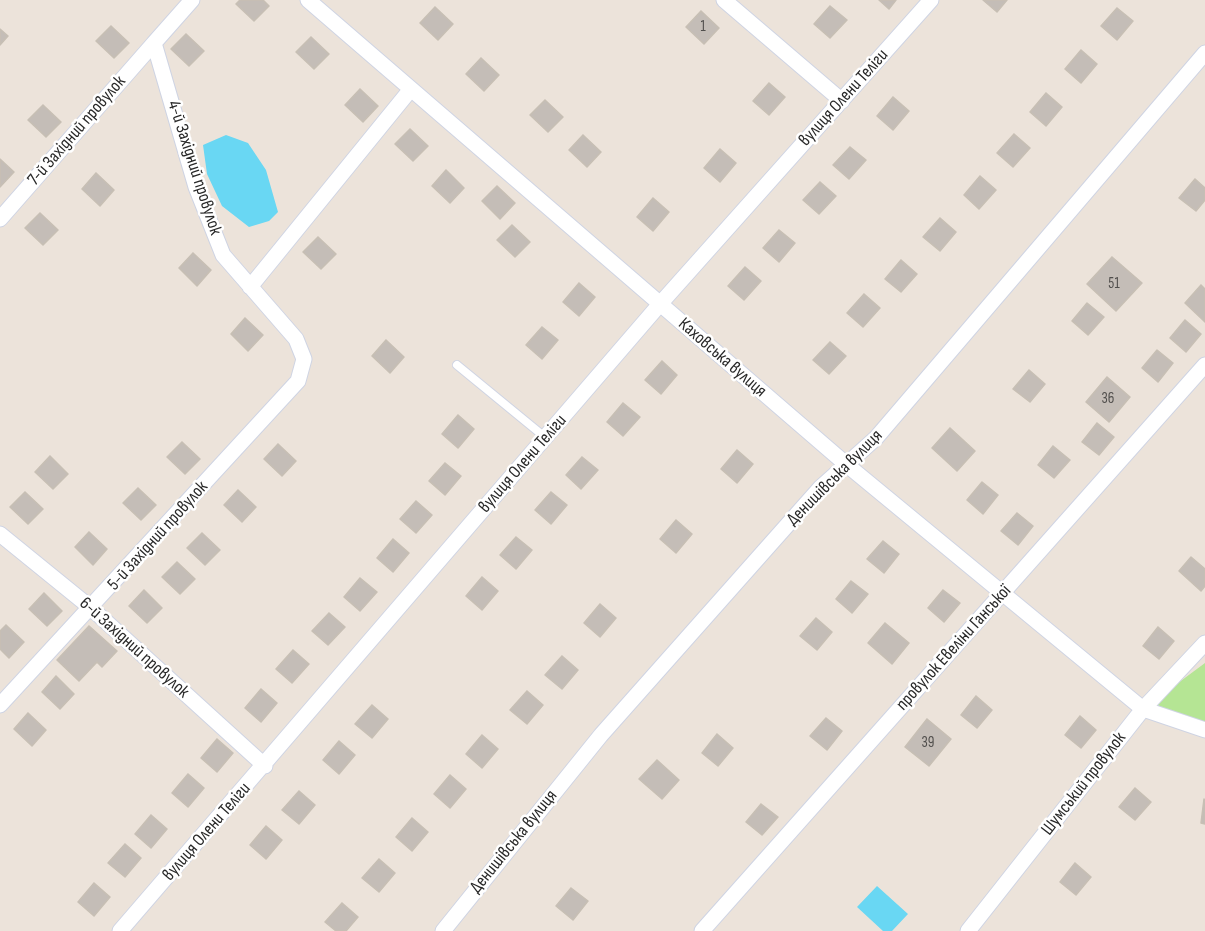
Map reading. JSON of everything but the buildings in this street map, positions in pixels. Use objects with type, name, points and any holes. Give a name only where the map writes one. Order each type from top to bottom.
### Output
[{"type":"street","points":[[154,43],[192,0]]},
{"type":"street","name":"Каховська вулиця","points":[[308,0],[847,465],[1143,709]]},
{"type":"street","points":[[724,0],[842,101]]},
{"type":"street","name":"вулиця Олени Теліги","points":[[120,931],[265,766],[660,304],[931,0]]},
{"type":"street","name":"7-й Західний провулок","points":[[0,219],[154,43]]},
{"type":"street","name":"4-й Західний провулок","points":[[154,43],[196,187],[223,255],[296,339],[304,359]]},
{"type":"street","name":"Денишівська вулиця","points":[[443,931],[601,735],[821,486],[876,438],[1205,53]]},
{"type":"street","points":[[250,287],[411,89]]},
{"type":"street","name":"5-й Західний провулок","points":[[0,705],[298,381],[304,359]]},
{"type":"street","name":"провулок Евеліни Ганської","points":[[702,931],[1205,365]]},
{"type":"street","name":"6-й Західний провулок","points":[[0,534],[91,608],[265,766]]},
{"type":"street","name":"Шумський провулок","points":[[968,931],[1143,709],[1205,643]]},
{"type":"street","points":[[1143,709],[1205,730]]},
{"type":"lane","points":[[458,364],[546,438]]},
{"type":"green space","points":[[1205,663],[1205,730],[1143,709]]},
{"type":"water","points":[[226,135],[248,143],[266,170],[278,212],[269,221],[249,227],[222,206],[207,174],[203,145]]},
{"type":"water","points":[[877,886],[908,914],[892,931],[883,931],[857,907]]}]
